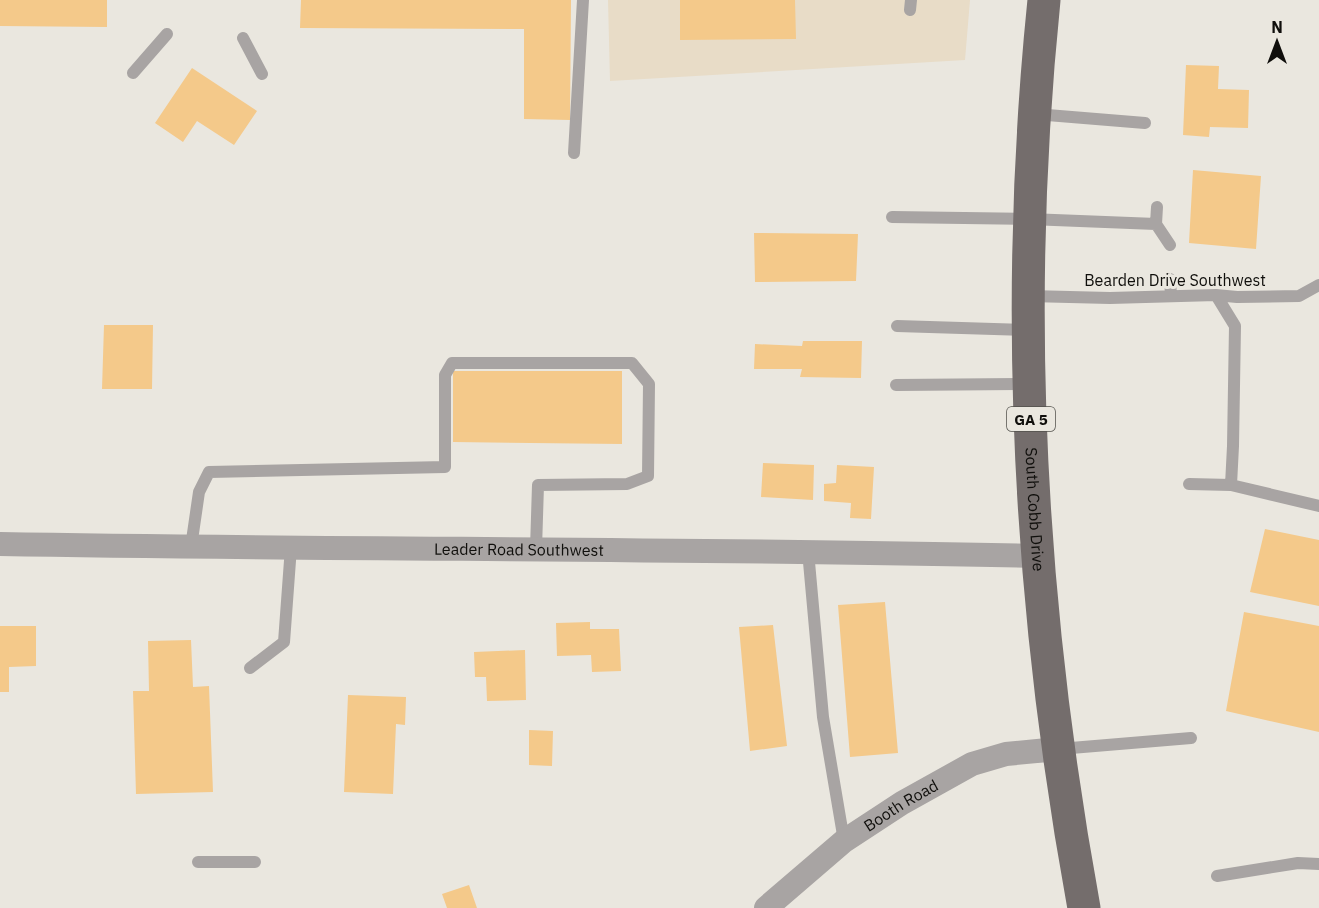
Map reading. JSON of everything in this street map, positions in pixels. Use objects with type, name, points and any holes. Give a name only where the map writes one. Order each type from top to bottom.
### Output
[{"type":"main road","name":"South Cobb Drive","points":[[1044,0],[1034,114],[1029,219],[1029,384],[1047,651],[1058,749],[1084,908]]},
{"type":"street","name":"Leader Road Southwest","points":[[0,544],[191,548],[808,551],[1039,556]]},
{"type":"street","name":"Booth Road","points":[[766,908],[844,841],[902,803],[972,764],[1006,754],[1058,749]]},
{"type":"lane","points":[[574,153],[583,0]]},
{"type":"lane","points":[[133,73],[167,34]]},
{"type":"lane","points":[[243,38],[262,74]]},
{"type":"lane","points":[[1034,114],[1145,123]]},
{"type":"lane","points":[[1157,207],[1156,224],[1170,245]]},
{"type":"lane","points":[[892,217],[1156,224]]},
{"type":"lane","points":[[1170,279],[1171,296]]},
{"type":"lane","name":"Bearden Drive Southwest","points":[[1028,296],[1110,298],[1216,295],[1299,296],[1319,285]]},
{"type":"lane","points":[[1216,295],[1235,326],[1231,485]]},
{"type":"lane","points":[[897,326],[1028,330]]},
{"type":"lane","points":[[191,548],[199,492],[209,472],[445,467],[445,375],[452,363],[632,363],[648,384],[648,476],[627,484],[538,485],[536,549]]},
{"type":"lane","points":[[896,385],[1029,384]]},
{"type":"lane","points":[[1189,484],[1231,485],[1319,506]]},
{"type":"lane","points":[[250,668],[284,642],[291,548]]},
{"type":"lane","points":[[808,551],[823,717],[844,841]]},
{"type":"lane","points":[[1058,749],[1191,738]]},
{"type":"lane","points":[[198,862],[255,862]]},
{"type":"lane","points":[[1217,876],[1298,863],[1319,864]]},
{"type":"shaded area","points":[[608,0],[970,0],[965,60],[610,81]]},
{"type":"building","points":[[0,0],[107,0],[107,27],[0,26]]},
{"type":"building","points":[[301,0],[571,0],[570,120],[524,119],[524,29],[300,28]]},
{"type":"building","points":[[680,0],[795,0],[796,39],[680,40]]},
{"type":"building","points":[[1186,65],[1219,66],[1218,89],[1249,90],[1248,128],[1210,127],[1209,137],[1183,135]]},
{"type":"building","points":[[192,68],[257,111],[234,145],[197,121],[183,142],[155,123]]},
{"type":"building","points":[[1193,170],[1261,176],[1256,249],[1189,243]]},
{"type":"building","points":[[754,233],[858,234],[856,281],[755,282]]},
{"type":"building","points":[[104,325],[153,325],[152,389],[102,389]]},
{"type":"building","points":[[803,341],[862,341],[861,378],[800,377],[802,369],[754,369],[755,344],[802,346]]},
{"type":"building","points":[[453,371],[622,371],[622,444],[453,442]]},
{"type":"building","points":[[763,463],[814,465],[813,500],[761,497]]},
{"type":"building","points":[[837,465],[874,467],[871,519],[850,518],[851,503],[824,501],[824,484],[836,483]]},
{"type":"building","points":[[1265,529],[1319,540],[1319,606],[1250,592]]},
{"type":"building","points":[[885,602],[898,753],[850,757],[838,605]]},
{"type":"building","points":[[1244,612],[1319,626],[1319,732],[1226,711]]},
{"type":"building","points":[[590,622],[590,629],[619,629],[621,671],[592,672],[591,655],[557,656],[556,623]]},
{"type":"building","points":[[773,625],[787,746],[750,751],[739,627]]},
{"type":"building","points":[[0,626],[36,626],[36,666],[9,667],[9,692],[0,692]]},
{"type":"building","points":[[191,640],[193,687],[209,686],[213,792],[136,794],[133,691],[149,691],[148,641]]},
{"type":"building","points":[[525,650],[526,700],[487,701],[486,677],[475,677],[474,652]]},
{"type":"building","points":[[348,695],[406,697],[405,725],[396,724],[393,794],[344,792]]},
{"type":"building","points":[[529,730],[553,731],[552,766],[529,765]]},
{"type":"building","points":[[469,885],[477,908],[447,908],[442,894]]}]
